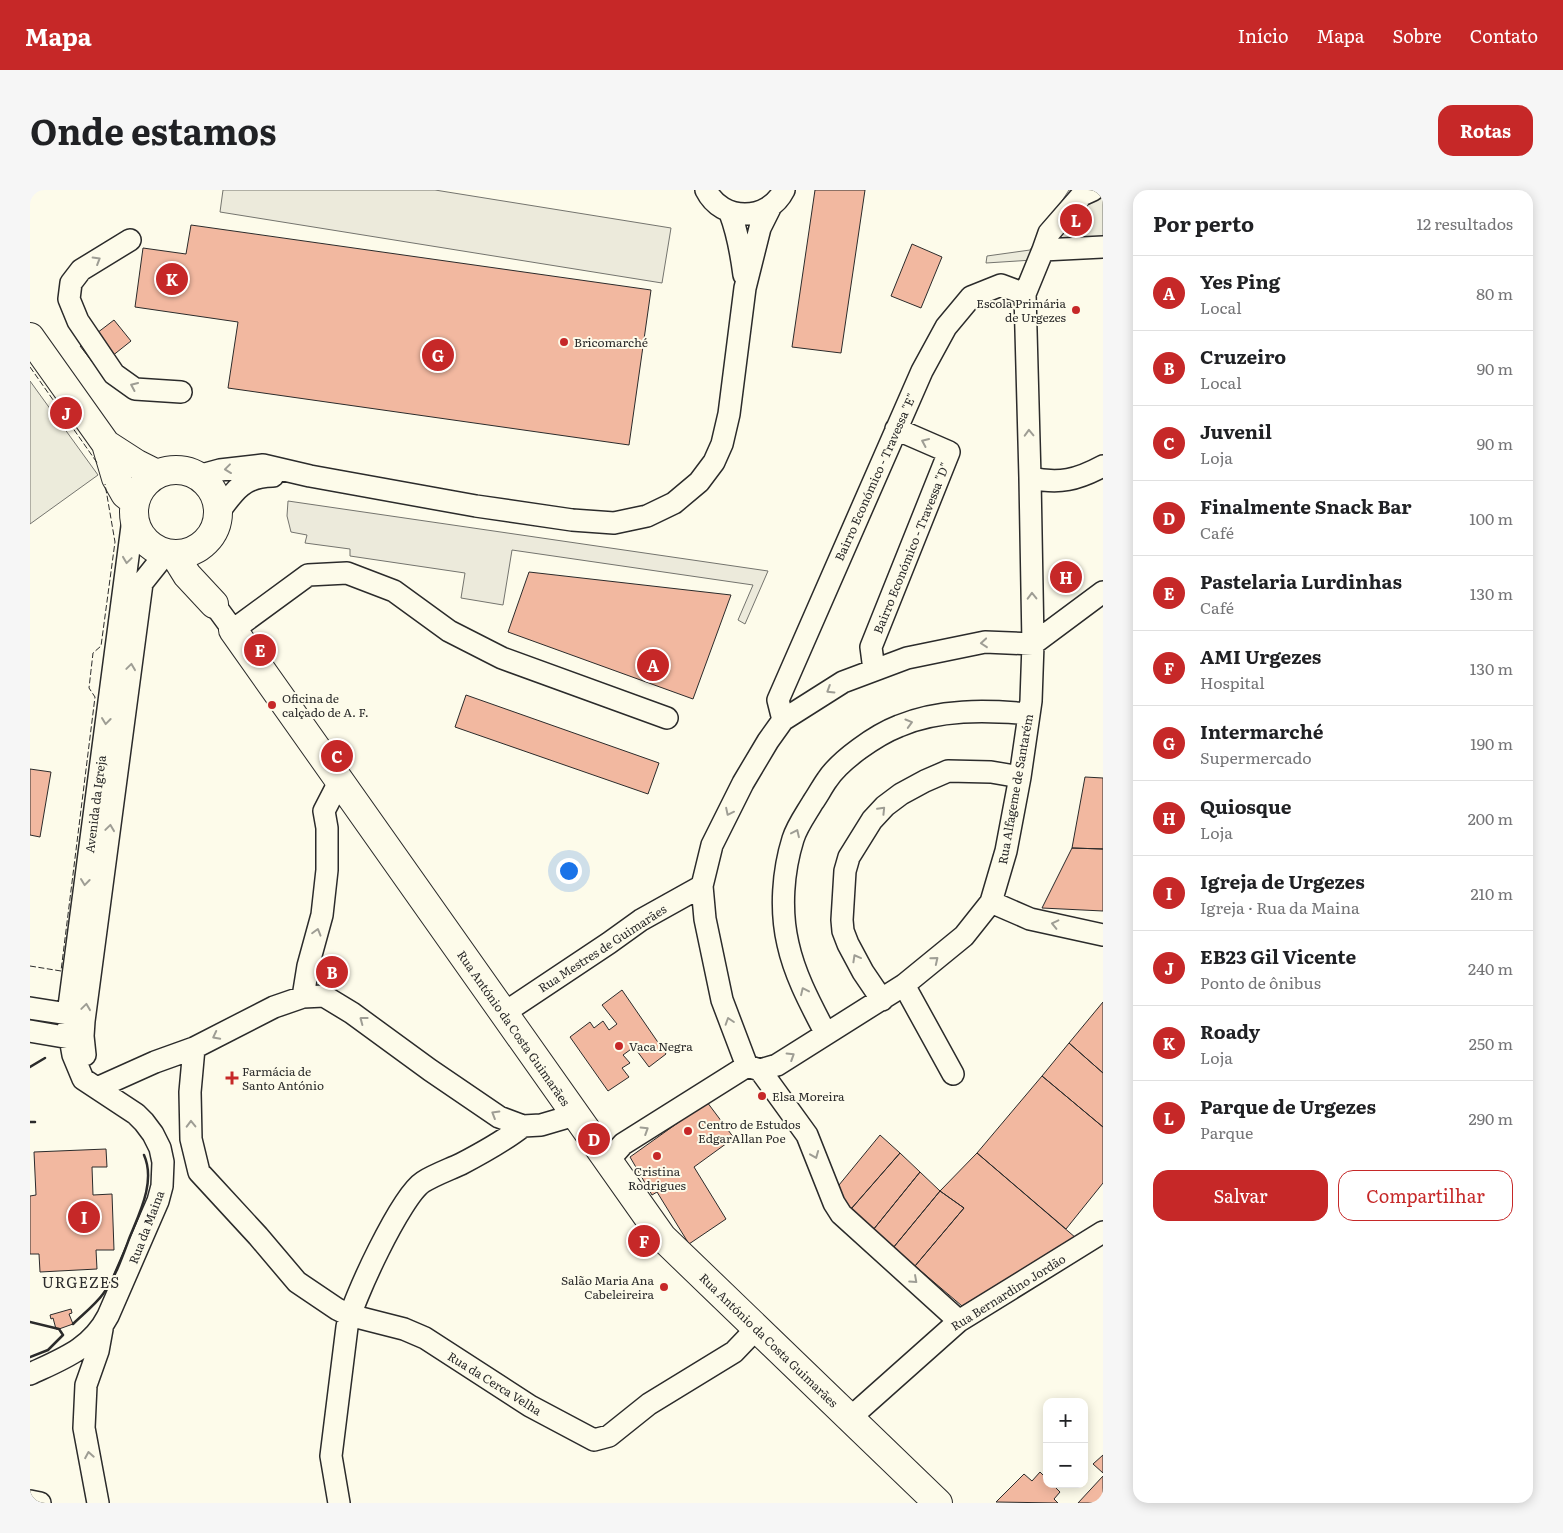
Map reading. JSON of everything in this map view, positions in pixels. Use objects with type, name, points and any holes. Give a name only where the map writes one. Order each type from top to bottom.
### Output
[{"type":"main road","points":[[30,337],[106,444],[116,478],[134,507]]},
{"type":"main road","points":[[106,444],[136,464],[157,474]]},
{"type":"main road","points":[[171,470],[185,470],[198,476],[209,485],[216,498],[219,512],[211,537],[202,546],[189,553],[170,554],[153,548],[142,538],[136,526],[134,507],[140,491],[147,481],[157,474],[171,470]]},
{"type":"main road","name":"Rua António da Costa Guimarães","points":[[202,546],[200,557],[202,574],[214,604]]},
{"type":"main road","points":[[170,554],[187,576],[214,604]]},
{"type":"main road","name":"Rua António da Costa Guimarães","points":[[233,630],[662,1237],[938,1503]]},
{"type":"street","points":[[706,190],[718,206],[730,212],[744,215],[758,213],[777,198]]},
{"type":"street","points":[[1025,294],[1049,233],[1082,195],[1093,190]]},
{"type":"street","points":[[198,476],[220,470],[263,465],[310,476],[476,506],[572,520],[614,523],[647,516],[674,503],[699,482],[714,462],[722,444],[729,414],[745,288],[760,228],[777,198]]},
{"type":"street","points":[[730,212],[741,246],[745,288]]},
{"type":"street","points":[[130,240],[81,270],[71,284],[69,299],[78,321],[114,374],[135,389],[182,392]]},
{"type":"street","points":[[1043,250],[1103,247]]},
{"type":"street","name":"Bairro Económico - Travessa \"E\"","points":[[783,720],[778,700],[922,370],[946,327],[971,297],[1001,285],[1025,294]]},
{"type":"street","name":"Rua Alfageme de Santarém","points":[[608,1161],[623,1144],[754,1068],[776,1065],[882,1000],[904,985],[964,936],[991,902],[1006,852],[1020,777],[1029,714],[1033,644],[1025,294]]},
{"type":"street","name":"Bairro Económico - Travessa \"D\"","points":[[874,670],[871,647],[949,452],[896,429]]},
{"type":"street","points":[[1030,478],[1048,481],[1076,478],[1103,466]]},
{"type":"street","points":[[219,512],[234,490],[248,480],[263,476],[310,476]]},
{"type":"street","name":"Avenida da Igreja","points":[[134,507],[68,1014],[73,1055],[83,1079],[136,1114],[153,1134]]},
{"type":"street","name":"Avenida da Igreja","points":[[97,1088],[94,1074],[84,1051],[85,1012],[142,583],[170,554]]},
{"type":"street","points":[[233,630],[308,575],[347,573],[394,591],[449,631],[502,658],[667,718]]},
{"type":"street","points":[[959,1321],[841,1214],[834,1203],[807,1134],[754,1068],[722,1000],[705,919],[702,886],[712,845],[743,783],[783,720],[843,682],[907,658],[984,642],[1033,644],[1103,592]]},
{"type":"street","name":"Rua António da Costa Guimarães","points":[[214,604],[233,630]]},
{"type":"street","points":[[826,1034],[800,982],[788,943],[784,917],[784,894],[786,867],[793,837],[827,779],[840,764],[853,754],[876,738],[899,726],[951,713],[1005,711],[1029,714]]},
{"type":"street","points":[[882,1000],[863,972],[843,931],[845,871],[849,857],[872,820],[885,806],[901,794],[925,781],[948,771],[991,772],[1020,777]]},
{"type":"street","points":[[303,997],[310,958],[322,915],[328,870],[328,828],[324,811],[340,780]]},
{"type":"street","name":"Rua Mestres de Guimarães","points":[[504,1013],[641,920],[702,886]]},
{"type":"street","points":[[991,902],[1030,919],[1103,935]]},
{"type":"street","points":[[904,985],[953,1074]]},
{"type":"street","points":[[97,1088],[155,1062],[194,1048],[274,1007],[303,997],[324,996],[352,1013],[499,1117],[523,1126],[541,1125],[575,1114]]},
{"type":"street","points":[[30,1008],[68,1014]]},
{"type":"street","points":[[30,1031],[70,1038]]},
{"type":"street","points":[[164,1173],[199,1172],[191,1139],[190,1092],[194,1048]]},
{"type":"street","points":[[339,1503],[331,1456],[349,1315],[360,1288],[404,1204],[421,1183],[506,1139],[523,1126]]},
{"type":"street","name":"Rua da Maina","points":[[30,1374],[65,1358],[84,1346],[102,1328],[158,1201],[162,1186],[163,1162],[160,1148],[153,1134]]},
{"type":"street","name":"Rua da Cerca Velha","points":[[199,1172],[297,1282],[349,1315],[404,1329],[425,1338],[530,1406],[594,1440],[609,1436],[649,1404],[734,1352],[757,1328]]},
{"type":"street","name":"Rua Bernardino Jordão","points":[[850,1418],[959,1321],[1103,1232]]},
{"type":"street","points":[[98,1503],[84,1428],[86,1385],[98,1352],[102,1328]]},
{"type":"street","points":[[65,1358],[78,1371],[86,1385]]},
{"type":"street","points":[[30,1501],[40,1503]]},
{"type":"shaded area","points":[[223,190],[435,190],[671,228],[662,283],[220,212]]},
{"type":"shaded area","points":[[1069,190],[1103,190],[1103,258],[986,263],[987,256],[1030,250]]},
{"type":"shaded area","points":[[30,381],[98,475],[30,524]]},
{"type":"shaded area","points":[[288,501],[768,571],[745,624],[738,620],[753,585],[512,550],[503,605],[461,598],[465,573],[350,556],[350,549],[305,543],[307,535],[291,532],[287,516]]},
{"type":"building","points":[[815,190],[865,190],[841,353],[792,347]]},
{"type":"building","points":[[191,225],[651,290],[629,445],[228,388],[238,322],[135,307],[143,248],[186,254]]},
{"type":"building","points":[[912,244],[942,257],[921,308],[891,296]]},
{"type":"building","points":[[114,320],[131,341],[97,368],[80,346]]},
{"type":"building","points":[[529,572],[731,595],[693,699],[508,632]]},
{"type":"building","points":[[466,695],[659,763],[648,794],[455,727]]},
{"type":"building","points":[[30,769],[51,772],[40,837],[30,835]]},
{"type":"building","points":[[1085,777],[1103,778],[1103,849],[1072,848]]},
{"type":"building","points":[[1072,848],[1103,849],[1103,911],[1042,908]]},
{"type":"building","points":[[622,990],[666,1054],[649,1067],[634,1047],[623,1055],[630,1063],[622,1068],[629,1077],[608,1091],[570,1037],[590,1022],[594,1028],[603,1021],[609,1030],[617,1024],[602,1005]]},
{"type":"building","points":[[1103,1002],[1103,1073],[1069,1043]]},
{"type":"building","points":[[1069,1043],[1103,1073],[1103,1127],[1042,1076]]},
{"type":"building","points":[[1042,1076],[1103,1127],[1103,1183],[1066,1229],[977,1153]]},
{"type":"building","points":[[707,1102],[734,1138],[694,1167],[726,1219],[689,1244],[657,1192],[652,1195],[630,1157]]},
{"type":"building","points":[[880,1135],[900,1153],[851,1209],[844,1203],[839,1185]]},
{"type":"building","points":[[106,1149],[107,1167],[92,1167],[93,1195],[112,1194],[114,1250],[96,1250],[97,1269],[40,1272],[39,1254],[30,1254],[30,1196],[36,1195],[34,1152]]},
{"type":"building","points":[[900,1153],[920,1172],[873,1230],[851,1209]]},
{"type":"building","points":[[977,1153],[1076,1238],[962,1306],[915,1266],[964,1208],[940,1191]]},
{"type":"building","points":[[920,1172],[940,1191],[893,1248],[873,1230]]},
{"type":"building","points":[[940,1191],[964,1208],[915,1266],[893,1248]]},
{"type":"building","points":[[71,1309],[72,1313],[69,1314],[73,1324],[56,1329],[53,1318],[51,1319],[50,1315]]},
{"type":"building","points":[[1103,1455],[1103,1473],[1093,1464]]},
{"type":"building","points":[[1040,1472],[1043,1475],[1043,1488],[1056,1488],[1060,1492],[1054,1499],[1058,1503],[996,1502],[1024,1474],[1032,1481]]},
{"type":"building","points":[[1103,1476],[1103,1503],[1078,1503]]},
{"type":"fence","points":[[30,367],[98,464]]},
{"type":"fence","points":[[30,966],[61,971],[95,697],[89,688],[93,653],[101,646],[115,542],[105,484]]},
{"type":"wall","points":[[30,1067],[45,1058]]},
{"type":"wall","points":[[30,1122],[35,1122]]},
{"type":"wall","points":[[73,1324],[103,1294],[121,1261],[145,1198],[148,1176],[144,1155]]},
{"type":"wall","points":[[30,1322],[59,1329],[63,1335],[48,1350],[30,1357]]},
{"type":"place","name":"Parque de Urgezes","points":[[1076,220]]},
{"type":"place","name":"Roady","points":[[172,279]]},
{"type":"place","name":"Escola Primária de Urgezes","points":[[1076,310]]},
{"type":"place","name":"Bricomarché","points":[[564,342]]},
{"type":"place","name":"Intermarché","points":[[438,355]]},
{"type":"place","name":"EB23 Gil Vicente","points":[[66,413]]},
{"type":"place","name":"Quiosque","points":[[1066,577]]},
{"type":"place","name":"Pastelaria Lurdinhas","points":[[260,650]]},
{"type":"place","name":"Yes Ping","points":[[653,665]]},
{"type":"place","name":"Oficina de calçado de A. F.","points":[[272,705]]},
{"type":"place","name":"Juvenil","points":[[337,756]]},
{"type":"place","name":"Cruzeiro","points":[[332,972]]},
{"type":"place","name":"Vaca Negra","points":[[619,1046]]},
{"type":"place","name":"Farmácia de Santo António","points":[[232,1078]]},
{"type":"place","name":"Elsa Moreira","points":[[762,1096]]},
{"type":"place","name":"Centro de Estudos EdgarAllan Poe","points":[[688,1131]]},
{"type":"place","name":"Finalmente Snack Bar","points":[[594,1139]]},
{"type":"place","name":"Cristina Rodrigues","points":[[657,1156]]},
{"type":"place","name":"Igreja de Urgezes","points":[[84,1217]]},
{"type":"place","name":"AMI Urgezes","points":[[644,1241]]},
{"type":"place","name":"Salão Maria Ana Cabeleireira","points":[[664,1287]]},
{"type":"district","name":"URGEZES","points":[[81,1281]]}]
